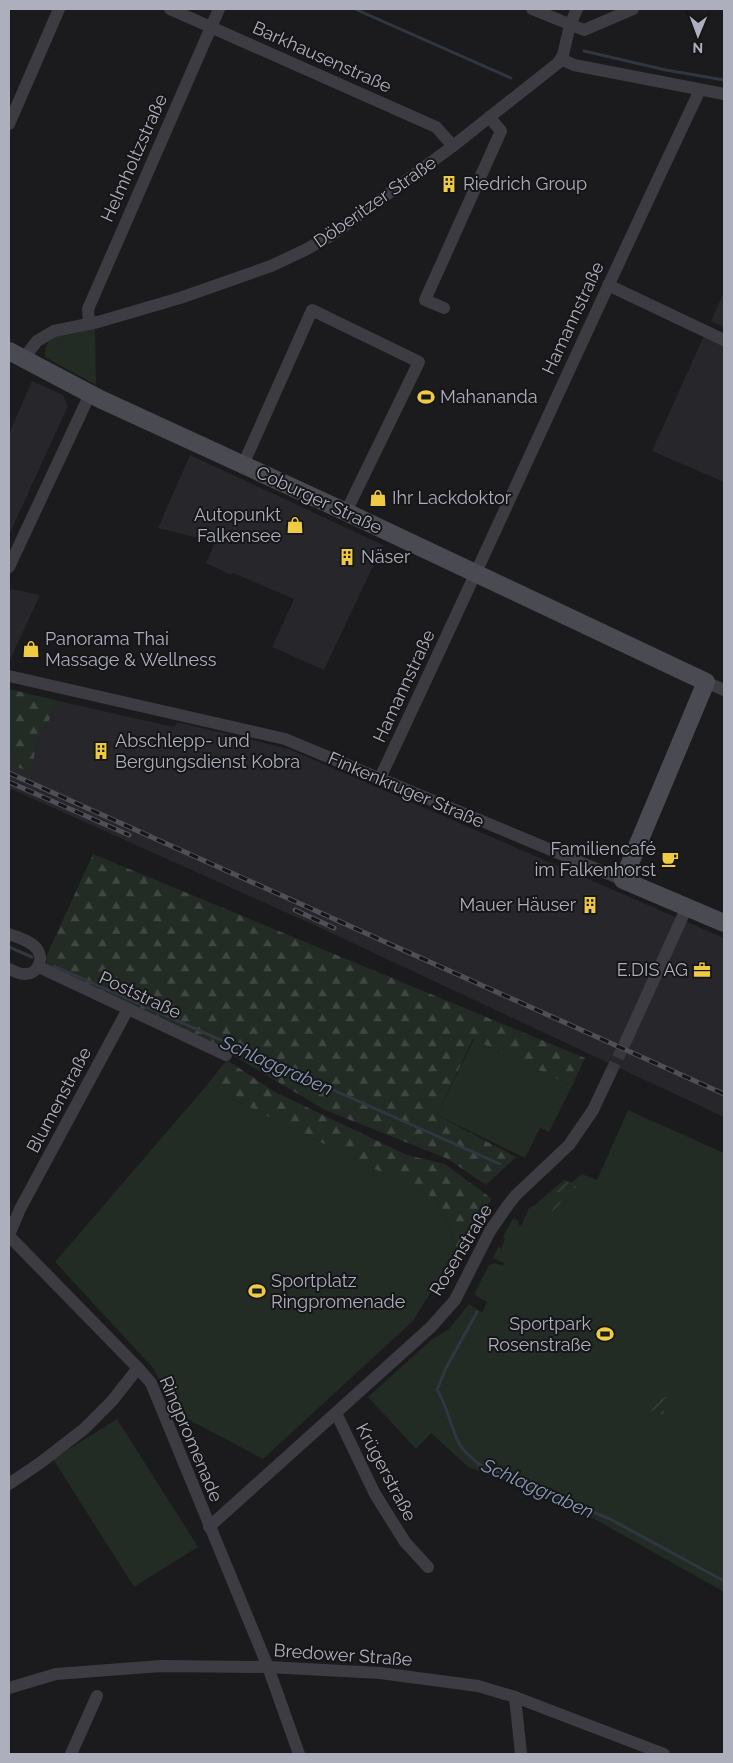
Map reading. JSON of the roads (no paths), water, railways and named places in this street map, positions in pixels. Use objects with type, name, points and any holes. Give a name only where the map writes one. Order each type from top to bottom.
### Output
[{"type":"street","points":[[9,124],[59,9]]},
{"type":"street","name":"Barkhausenstraße","points":[[170,9],[436,127],[453,146]]},
{"type":"street","name":"Helmholtzstraße","points":[[89,324],[88,309],[219,9]]},
{"type":"street","points":[[532,9],[584,30],[634,9]]},
{"type":"street","points":[[577,9],[570,24],[561,59],[574,65],[724,94]]},
{"type":"street","name":"Döberitzer Straße","points":[[16,355],[29,349],[45,335],[180,298],[272,266],[305,250],[332,234],[453,146],[561,59]]},
{"type":"street","name":"Hamannstraße","points":[[380,778],[700,90]]},
{"type":"street","points":[[444,308],[424,300],[500,132],[489,117]]},
{"type":"street","points":[[608,285],[724,340]]},
{"type":"street","points":[[243,465],[312,310],[418,362],[346,512]]},
{"type":"street","name":"Coburger Straße","points":[[16,355],[90,394],[724,690]]},
{"type":"street","points":[[9,567],[12,552],[90,394]]},
{"type":"street","name":"Finkenkruger Straße","points":[[9,676],[285,739],[724,923]]},
{"type":"street","points":[[623,880],[706,682]]},
{"type":"street","points":[[625,1042],[687,907]]},
{"type":"street","points":[[9,934],[37,948],[40,962],[39,967],[26,974],[20,974],[9,969]]},
{"type":"street","name":"Poststraße","points":[[39,967],[126,1013],[226,1055]]},
{"type":"street","name":"Blumenstraße","points":[[9,1236],[20,1209],[126,1013]]},
{"type":"street","name":"Rosenstraße","points":[[209,1526],[431,1327],[455,1300],[490,1231],[516,1195],[574,1138],[593,1110],[610,1074]]},
{"type":"street","name":"Ringpromenade","points":[[9,1236],[151,1382],[268,1667],[299,1754]]},
{"type":"street","points":[[9,1484],[84,1429],[112,1401],[138,1368]]},
{"type":"street","name":"Krügerstraße","points":[[336,1413],[375,1494],[405,1542],[428,1568]]},
{"type":"street","name":"Bredower Straße","points":[[9,1688],[56,1674],[161,1666],[268,1667],[380,1673],[478,1686],[515,1697],[664,1754]]},
{"type":"street","points":[[71,1754],[97,1696]]},
{"type":"street","points":[[515,1697],[521,1754]]},
{"type":"waterway","points":[[355,9],[511,78]]},
{"type":"waterway","points":[[584,51],[666,70],[724,80]]},
{"type":"waterway","name":"Schlaggraben","points":[[9,947],[32,957]]},
{"type":"waterway","name":"Schlaggraben","points":[[54,966],[500,1164]]},
{"type":"waterway","name":"Schlaggraben","points":[[477,1312],[446,1368],[437,1390],[464,1451],[480,1465],[610,1519],[724,1581]]},
{"type":"tunnel","points":[[610,1074],[625,1043]]},
{"type":"railway","points":[[9,773],[724,1094]]},
{"type":"railway","points":[[9,782],[129,835]]},
{"type":"railway","points":[[295,910],[334,928]]},
{"type":"place","name":"Riedrich Group","points":[[449,184]]},
{"type":"place","name":"Mahananda","points":[[426,397]]},
{"type":"place","name":"Ihr Lackdoktor","points":[[378,498]]},
{"type":"place","name":"Autopunkt Falkensee","points":[[295,525]]},
{"type":"place","name":"Näser","points":[[347,557]]},
{"type":"place","name":"Panorama Thai Massage & Wellness","points":[[31,649]]},
{"type":"place","name":"Abschlepp- und Bergungsdienst Kobra","points":[[101,751]]},
{"type":"place","name":"Familiencafé im Falkenhorst","points":[[670,859]]},
{"type":"place","name":"Mauer Häuser","points":[[590,905]]},
{"type":"place","name":"E.DIS AG","points":[[702,970]]},
{"type":"place","name":"Sportplatz Ringpromenade","points":[[257,1291]]},
{"type":"place","name":"Sportpark Rosenstraße","points":[[605,1334]]}]
